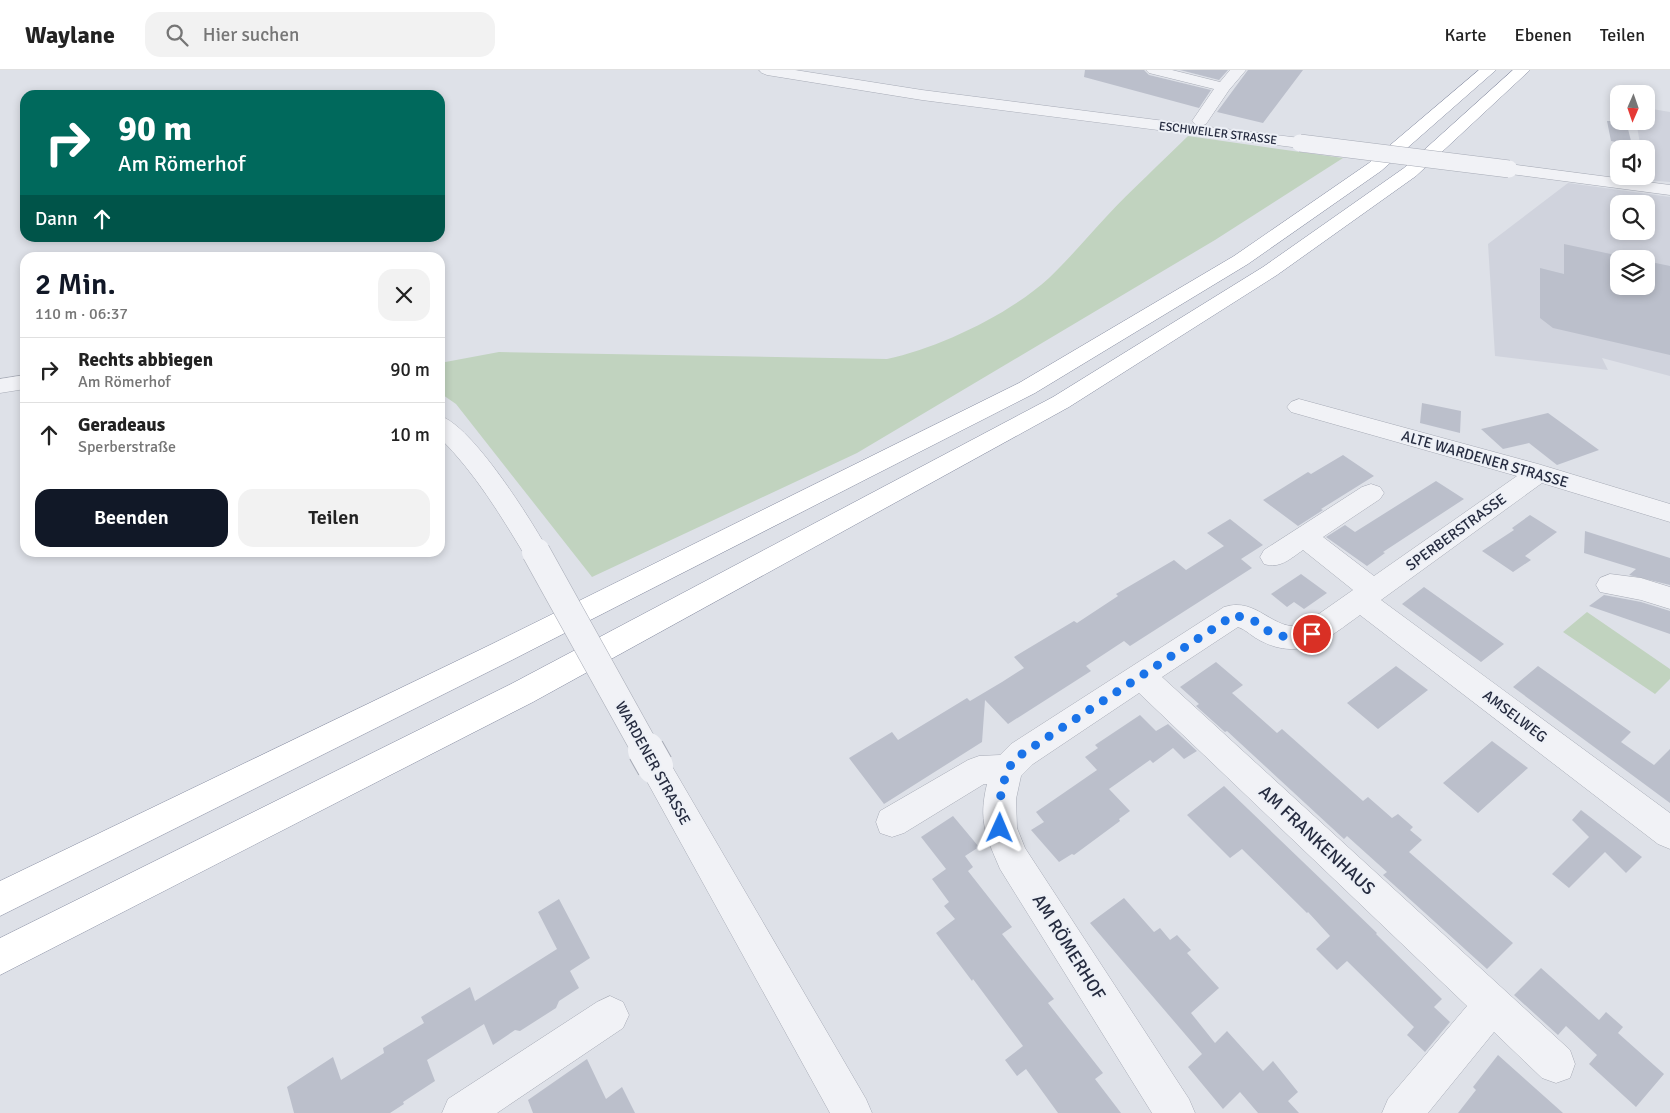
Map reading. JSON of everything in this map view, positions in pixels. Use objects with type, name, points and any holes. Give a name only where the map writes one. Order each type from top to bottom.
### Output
[{"type":"highway","points":[[0,900],[502,652],[1028,388],[1241,260],[1375,167],[1488,70]]},
{"type":"highway","points":[[0,957],[522,693],[1061,402],[1270,271],[1410,172],[1522,70]]},
{"type":"street","name":"ESCHWEILER STRASSE","points":[[767,70],[922,95],[1670,190]]},
{"type":"street","points":[[1154,70],[1223,87]]},
{"type":"street","points":[[1200,121],[1223,87],[1238,70]]},
{"type":"street","points":[[0,386],[20,383]]},
{"type":"street","name":"ALTE WARDENER STRASSE","points":[[1299,408],[1538,473],[1670,513]]},
{"type":"street","name":"WARDENER STRASSE","points":[[445,429],[469,453],[499,492],[536,552],[852,1113]]},
{"type":"street","name":"SPERBERSTRASSE","points":[[1141,676],[1234,615],[1253,620],[1271,633],[1294,639],[1312,634],[1538,473]]},
{"type":"street","points":[[1273,557],[1371,493]]},
{"type":"street","points":[[1304,537],[1367,595]]},
{"type":"street","points":[[1610,585],[1641,588],[1670,598]]},
{"type":"street","name":"AMSELWEG","points":[[1367,595],[1670,833]]},
{"type":"street","points":[[892,822],[979,770],[1007,769],[1022,754],[1141,676]]},
{"type":"street","name":"AM FRANKENHAUS","points":[[1141,676],[1556,1064]]},
{"type":"street","name":"AM RÖMERHOF","points":[[1007,769],[1000,799],[1000,828],[1012,858],[1175,1113]]},
{"type":"street","points":[[1402,1113],[1493,1004]]},
{"type":"street","points":[[462,1113],[610,1015]]},
{"type":"shaded area","points":[[1655,110],[1670,112],[1670,182],[1655,181],[1655,140],[1639,140],[1638,130],[1655,130]]},
{"type":"shaded area","points":[[1568,183],[1670,197],[1670,376],[1602,358],[1608,370],[1495,356],[1488,244]]},
{"type":"green space","points":[[1188,136],[1343,158],[1215,240],[857,453],[592,577],[456,404],[445,396],[445,362],[499,352],[887,359],[907,354],[929,347],[973,328],[1015,304],[1049,278],[1116,207]]},
{"type":"green space","points":[[1587,612],[1670,669],[1670,679],[1655,694],[1563,632]]},
{"type":"building","points":[[1085,70],[1144,70],[1149,75],[1211,90],[1199,108],[1084,77]]},
{"type":"building","points":[[1180,70],[1228,70],[1219,80]]},
{"type":"building","points":[[1248,70],[1303,70],[1263,123],[1217,112]]},
{"type":"building","points":[[1607,121],[1610,121],[1610,130],[1628,130],[1631,140],[1611,140]]},
{"type":"building","points":[[1564,244],[1610,254],[1610,295],[1655,295],[1655,263],[1670,266],[1670,355],[1553,328],[1540,318],[1540,268],[1564,274]]},
{"type":"building","points":[[1422,403],[1461,411],[1460,433],[1420,423]]},
{"type":"building","points":[[1548,413],[1599,450],[1557,465],[1529,443],[1503,449],[1481,429]]},
{"type":"building","points":[[1343,455],[1374,476],[1321,509],[1323,510],[1298,526],[1263,500],[1308,472],[1311,474]]},
{"type":"building","points":[[1436,481],[1464,499],[1383,552],[1385,553],[1367,566],[1326,537],[1345,525],[1355,532]]},
{"type":"building","points":[[1530,515],[1557,532],[1525,556],[1531,560],[1513,572],[1482,551],[1514,530],[1512,528]]},
{"type":"building","points":[[1230,519],[1263,545],[1241,559],[1252,568],[1130,646],[1124,641],[1086,666],[1091,671],[1008,724],[985,700],[982,742],[884,804],[849,758],[892,732],[898,740],[967,698],[970,701],[1002,682],[1024,668],[1014,657],[1074,621],[1077,623],[1118,596],[1116,594],[1174,560],[1186,570],[1224,546],[1207,533]]},
{"type":"building","points":[[1585,531],[1670,558],[1670,585],[1629,575],[1636,569],[1584,553]]},
{"type":"building","points":[[1301,574],[1327,593],[1304,609],[1294,602],[1287,607],[1271,594]]},
{"type":"building","points":[[1424,587],[1504,644],[1481,662],[1402,604]]},
{"type":"building","points":[[1604,595],[1641,602],[1670,611],[1670,634],[1589,606]]},
{"type":"building","points":[[1216,662],[1243,685],[1232,693],[1277,733],[1282,729],[1363,801],[1368,797],[1392,818],[1398,814],[1413,827],[1410,830],[1422,840],[1409,852],[1513,943],[1487,969],[1383,875],[1387,872],[1347,836],[1344,839],[1227,731],[1225,732],[1196,706],[1199,704],[1180,687]]},
{"type":"building","points":[[1396,666],[1428,690],[1378,729],[1347,703]]},
{"type":"building","points":[[1538,666],[1631,732],[1621,742],[1654,765],[1670,749],[1670,803],[1513,687]]},
{"type":"building","points":[[1140,715],[1156,731],[1168,724],[1197,751],[1184,759],[1173,748],[1153,763],[1150,760],[1109,789],[1130,811],[1119,819],[1120,821],[1074,855],[1072,854],[1059,862],[1031,830],[1044,822],[1036,812],[1097,770],[1085,757],[1098,748],[1095,745]]},
{"type":"building","points":[[1492,741],[1528,768],[1478,813],[1443,783]]},
{"type":"building","points":[[1224,786],[1377,933],[1442,999],[1434,1007],[1450,1022],[1425,1052],[1407,1035],[1414,1027],[1347,961],[1337,970],[1316,949],[1330,936],[1308,912],[1242,849],[1230,858],[1187,815]]},
{"type":"building","points":[[1581,810],[1642,857],[1626,873],[1605,852],[1569,888],[1552,874],[1589,837],[1572,820]]},
{"type":"building","points":[[953,816],[979,847],[965,856],[973,867],[968,871],[1012,927],[1002,934],[1054,999],[1048,1003],[1103,1073],[1095,1079],[1121,1113],[1058,1113],[1026,1069],[1017,1076],[1005,1060],[1023,1046],[936,933],[955,919],[944,906],[949,902],[932,879],[946,869],[921,837]]},
{"type":"building","points":[[1124,898],[1154,932],[1160,928],[1170,940],[1177,935],[1191,950],[1187,953],[1219,988],[1191,1013],[1215,1043],[1227,1031],[1263,1071],[1273,1061],[1298,1092],[1288,1101],[1299,1113],[1258,1113],[1240,1092],[1223,1109],[1188,1067],[1202,1054],[1090,923]]},
{"type":"building","points":[[559,899],[590,958],[570,971],[579,988],[559,1001],[556,1008],[520,1031],[515,1030],[493,1045],[484,1024],[427,1060],[435,1081],[390,1113],[294,1113],[287,1087],[333,1057],[341,1080],[384,1053],[383,1048],[424,1023],[421,1017],[470,987],[475,1001],[557,949],[538,912]]},
{"type":"building","points":[[1541,968],[1599,1020],[1606,1012],[1623,1027],[1618,1033],[1664,1074],[1636,1107],[1589,1064],[1597,1055],[1566,1026],[1558,1035],[1514,995]]},
{"type":"building","points":[[1498,1055],[1563,1113],[1458,1113],[1476,1090],[1473,1087]]},
{"type":"building","points":[[587,1059],[606,1099],[622,1087],[635,1113],[533,1113],[528,1100]]},
{"type":"route","points":[[1000,828],[1000,799],[1007,769],[1022,754],[1234,615],[1253,620],[1271,633],[1294,639],[1312,634]]}]
